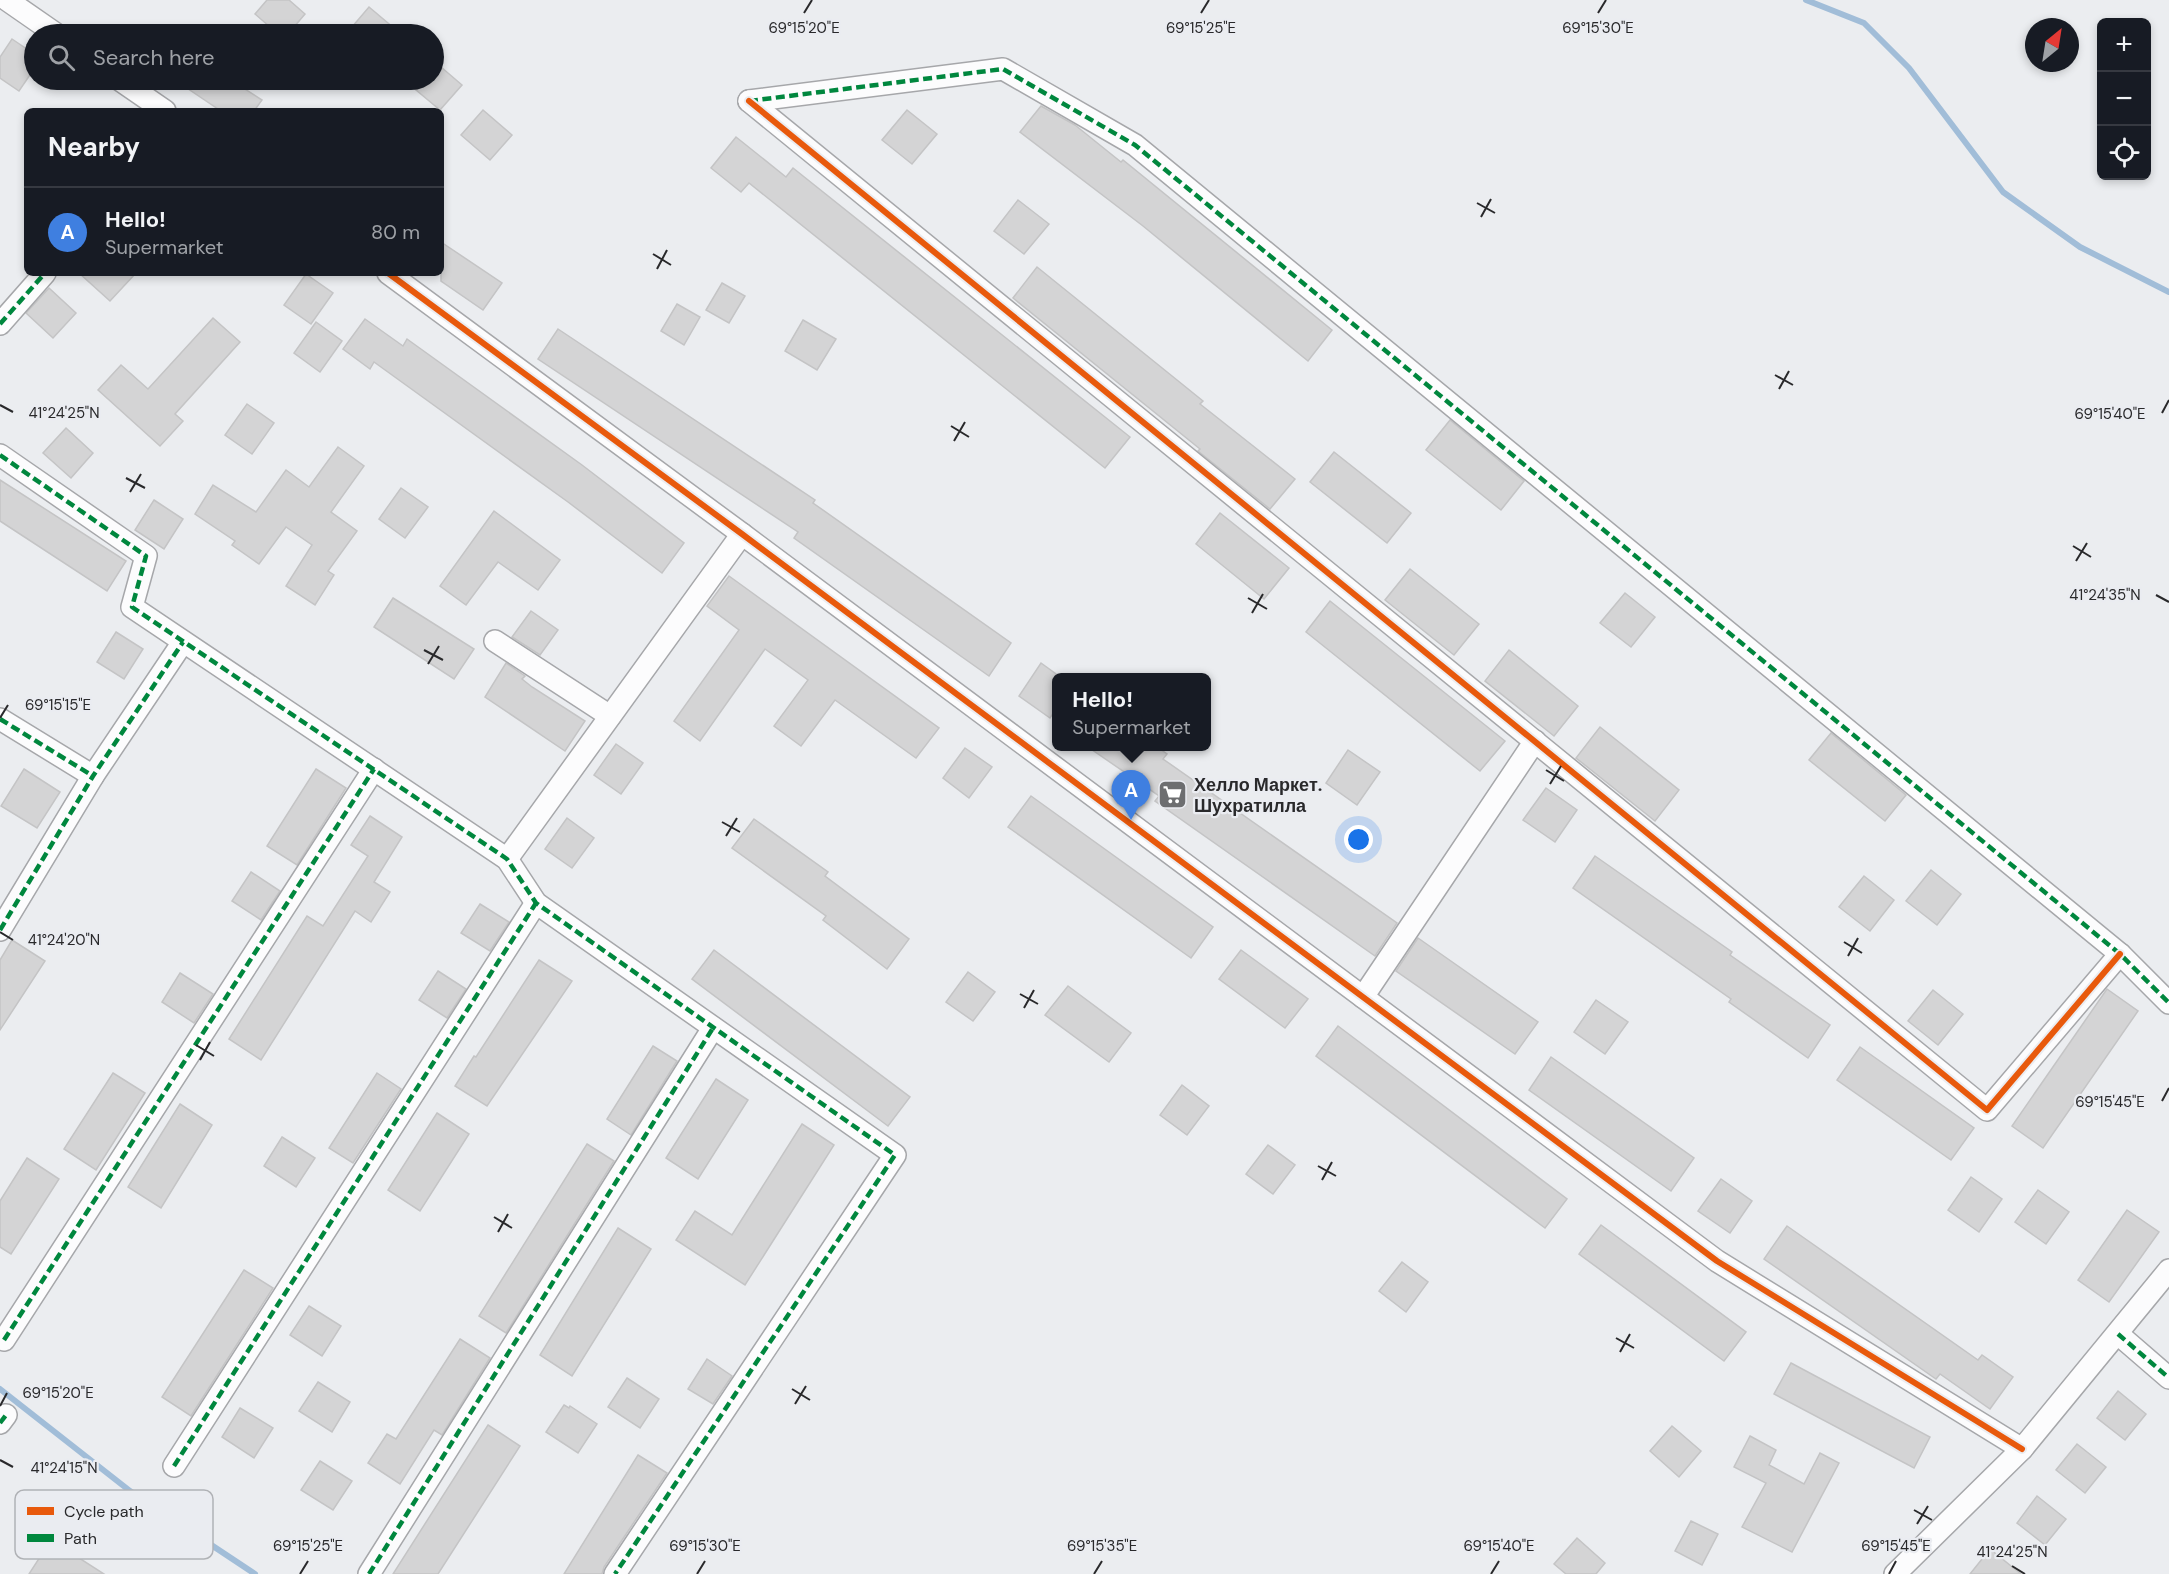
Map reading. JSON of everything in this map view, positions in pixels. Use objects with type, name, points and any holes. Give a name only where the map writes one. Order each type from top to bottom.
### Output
[{"type":"street","points":[[7,0],[42,24]]},
{"type":"street","points":[[2120,954],[1987,1110],[749,101],[1004,69],[1135,145],[2120,954],[2169,1003]]},
{"type":"street","points":[[135,90],[161,108]]},
{"type":"street","points":[[0,324],[42,276]]},
{"type":"street","points":[[392,276],[1717,1261],[2022,1449]]},
{"type":"street","points":[[0,455],[146,556],[132,607],[507,859],[536,903],[895,1155],[615,1574]]},
{"type":"street","points":[[507,859],[742,534]]},
{"type":"street","points":[[495,641],[610,716]]},
{"type":"street","points":[[0,930],[93,776],[183,642]]},
{"type":"street","points":[[0,720],[93,776]]},
{"type":"street","points":[[1363,997],[1535,741]]},
{"type":"street","points":[[4,1340],[374,769]]},
{"type":"street","points":[[174,1466],[536,903]]},
{"type":"street","points":[[369,1574],[713,1028]]},
{"type":"street","points":[[1895,1574],[2022,1449],[2169,1270]]},
{"type":"street","points":[[2118,1334],[2169,1378]]},
{"type":"building","points":[[267,0],[289,0],[305,14],[296,24],[266,24],[255,14]]},
{"type":"building","points":[[369,7],[389,24],[355,24]]},
{"type":"building","points":[[12,39],[24,47],[24,84],[19,91],[0,78],[0,57]]},
{"type":"building","points":[[444,70],[462,85],[442,108],[438,108],[416,90],[444,90]]},
{"type":"building","points":[[190,90],[246,90],[262,100],[256,108],[217,108]]},
{"type":"building","points":[[1041,106],[1075,125],[1121,162],[1123,160],[1332,330],[1308,361],[1143,226],[1020,132]]},
{"type":"building","points":[[483,110],[512,135],[490,160],[461,135]]},
{"type":"building","points":[[907,110],[937,134],[912,164],[882,140]]},
{"type":"building","points":[[736,137],[786,177],[793,168],[1130,437],[1105,468],[749,183],[741,192],[711,168]]},
{"type":"building","points":[[1018,200],[1049,224],[1024,254],[994,231]]},
{"type":"building","points":[[444,244],[502,283],[483,310],[441,281],[441,276],[444,276]]},
{"type":"building","points":[[1037,267],[1203,401],[1200,404],[1295,479],[1270,509],[1198,451],[1200,449],[1013,298]]},
{"type":"building","points":[[82,276],[133,276],[110,301]]},
{"type":"building","points":[[305,276],[309,276],[333,293],[311,324],[284,305]]},
{"type":"building","points":[[722,283],[745,296],[729,323],[706,310]]},
{"type":"building","points":[[49,288],[76,313],[53,338],[26,313]]},
{"type":"building","points":[[677,304],[700,317],[684,345],[661,331]]},
{"type":"building","points":[[213,318],[240,342],[175,414],[183,421],[160,446],[98,390],[121,365],[148,389]]},
{"type":"building","points":[[365,319],[403,346],[407,339],[582,465],[684,543],[662,573],[374,362],[370,369],[343,349]]},
{"type":"building","points":[[803,320],[836,339],[817,370],[785,351]]},
{"type":"building","points":[[316,322],[342,341],[320,372],[294,353]]},
{"type":"building","points":[[558,329],[815,500],[813,503],[1011,643],[989,676],[794,538],[798,532],[538,359]]},
{"type":"building","points":[[247,404],[274,423],[252,454],[225,435]]},
{"type":"building","points":[[1450,420],[1524,481],[1501,510],[1426,450]]},
{"type":"building","points":[[66,428],[93,453],[71,478],[43,453]]},
{"type":"building","points":[[338,447],[364,466],[331,512],[357,531],[328,571],[334,575],[315,605],[286,586],[312,545],[286,527],[259,564],[232,545],[235,541],[195,514],[213,485],[256,512],[286,470],[309,487]]},
{"type":"building","points":[[1334,452],[1411,513],[1387,543],[1310,482]]},
{"type":"building","points":[[0,480],[126,561],[107,591],[0,521]]},
{"type":"building","points":[[401,488],[428,507],[405,538],[379,519]]},
{"type":"building","points":[[154,500],[183,519],[164,549],[135,530]]},
{"type":"building","points":[[494,511],[560,560],[538,590],[498,562],[466,605],[440,586]]},
{"type":"building","points":[[1220,513],[1289,568],[1264,599],[1196,544]]},
{"type":"building","points":[[1410,569],[1479,624],[1454,655],[1385,600]]},
{"type":"building","points":[[729,576],[939,728],[916,758],[835,700],[801,746],[774,726],[808,680],[765,649],[700,741],[674,721],[739,630],[707,606]]},
{"type":"building","points":[[1625,593],[1655,617],[1631,647],[1600,623]]},
{"type":"building","points":[[393,598],[474,649],[454,679],[374,627]]},
{"type":"building","points":[[1330,601],[1505,741],[1480,771],[1306,632]]},
{"type":"building","points":[[531,611],[558,630],[540,655],[512,637]]},
{"type":"building","points":[[116,632],[143,649],[124,679],[97,662]]},
{"type":"building","points":[[1509,650],[1578,706],[1554,736],[1485,681]]},
{"type":"building","points":[[506,663],[525,676],[522,679],[532,687],[585,721],[565,751],[485,697]]},
{"type":"building","points":[[1041,663],[1055,673],[1052,673],[1052,715],[1050,718],[1019,696]]},
{"type":"building","points":[[1600,727],[1679,790],[1655,821],[1576,758]]},
{"type":"building","points":[[1831,733],[1906,795],[1885,821],[1809,760]]},
{"type":"building","points":[[616,744],[643,763],[621,794],[594,775]]},
{"type":"building","points":[[965,748],[992,767],[969,798],[943,778]]},
{"type":"building","points":[[1348,750],[1380,772],[1357,805],[1326,783]]},
{"type":"building","points":[[1094,751],[1163,751],[1167,754],[1163,759],[1397,923],[1375,956],[1155,801],[1159,796]]},
{"type":"building","points":[[24,769],[60,792],[37,828],[1,806]]},
{"type":"building","points":[[316,769],[346,788],[297,865],[267,846]]},
{"type":"building","points":[[1546,788],[1577,810],[1555,842],[1523,820]]},
{"type":"building","points":[[1031,796],[1213,927],[1191,958],[1008,827]]},
{"type":"building","points":[[370,816],[402,837],[374,882],[390,892],[371,922],[355,911],[261,1060],[229,1039],[307,916],[323,926],[368,856],[351,845]]},
{"type":"building","points":[[567,818],[594,838],[572,868],[545,849]]},
{"type":"building","points":[[754,819],[828,872],[825,876],[909,939],[887,969],[823,920],[826,916],[732,848]]},
{"type":"building","points":[[1595,856],[1732,952],[1730,955],[1830,1025],[1808,1058],[1729,1002],[1731,999],[1573,888]]},
{"type":"building","points":[[1931,870],[1961,894],[1937,925],[1906,901]]},
{"type":"building","points":[[251,872],[280,891],[261,920],[232,901]]},
{"type":"building","points":[[1864,876],[1894,900],[1870,931],[1839,907]]},
{"type":"building","points":[[480,904],[509,922],[490,951],[461,933]]},
{"type":"building","points":[[1418,938],[1538,1022],[1515,1054],[1396,971]]},
{"type":"building","points":[[12,940],[45,961],[0,1030],[0,960]]},
{"type":"building","points":[[714,950],[910,1097],[888,1126],[692,979]]},
{"type":"building","points":[[1241,950],[1308,999],[1285,1028],[1219,979]]},
{"type":"building","points":[[539,960],[572,981],[487,1106],[455,1086]]},
{"type":"building","points":[[438,971],[466,989],[447,1018],[419,1000]]},
{"type":"building","points":[[968,972],[995,992],[973,1021],[946,1002]]},
{"type":"building","points":[[180,973],[213,994],[194,1023],[162,1002]]},
{"type":"building","points":[[1068,986],[1131,1033],[1109,1062],[1045,1015]]},
{"type":"building","points":[[2107,989],[2138,1011],[2043,1148],[2012,1126]]},
{"type":"building","points":[[1933,990],[1963,1014],[1938,1045],[1908,1021]]},
{"type":"building","points":[[1596,1000],[1628,1022],[1605,1054],[1574,1032]]},
{"type":"building","points":[[1338,1026],[1567,1199],[1545,1228],[1316,1056]]},
{"type":"building","points":[[653,1046],[677,1061],[631,1135],[607,1119]]},
{"type":"building","points":[[1860,1047],[1974,1128],[1951,1160],[1837,1080]]},
{"type":"building","points":[[1551,1057],[1694,1158],[1671,1191],[1529,1090]]},
{"type":"building","points":[[113,1073],[145,1093],[96,1170],[64,1149]]},
{"type":"building","points":[[377,1073],[401,1089],[353,1163],[329,1148]]},
{"type":"building","points":[[716,1079],[748,1100],[698,1179],[666,1158]]},
{"type":"building","points":[[1182,1085],[1209,1106],[1187,1135],[1160,1115]]},
{"type":"building","points":[[180,1104],[212,1125],[161,1208],[128,1187]]},
{"type":"building","points":[[437,1113],[469,1134],[420,1211],[388,1190]]},
{"type":"building","points":[[802,1124],[834,1145],[745,1285],[676,1240],[695,1211],[732,1235]]},
{"type":"building","points":[[282,1137],[315,1158],[296,1187],[264,1166]]},
{"type":"building","points":[[587,1144],[614,1161],[506,1333],[479,1316]]},
{"type":"building","points":[[1268,1145],[1295,1165],[1273,1194],[1246,1174]]},
{"type":"building","points":[[27,1158],[59,1179],[11,1254],[0,1247],[0,1201]]},
{"type":"building","points":[[1971,1177],[2002,1199],[1979,1232],[1948,1210]]},
{"type":"building","points":[[1721,1179],[1752,1201],[1730,1233],[1698,1211]]},
{"type":"building","points":[[2038,1190],[2069,1212],[2046,1244],[2015,1222]]},
{"type":"building","points":[[2127,1210],[2159,1232],[2109,1302],[2078,1280]]},
{"type":"building","points":[[1601,1225],[1746,1332],[1724,1361],[1579,1254]]},
{"type":"building","points":[[1787,1226],[1978,1360],[1982,1355],[2013,1377],[1990,1409],[1940,1374],[1936,1379],[1764,1259]]},
{"type":"building","points":[[618,1228],[651,1249],[572,1376],[540,1355]]},
{"type":"building","points":[[1402,1262],[1428,1282],[1406,1312],[1379,1291]]},
{"type":"building","points":[[244,1270],[273,1288],[191,1416],[162,1397]]},
{"type":"building","points":[[309,1306],[341,1326],[322,1356],[290,1335]]},
{"type":"building","points":[[460,1339],[490,1358],[442,1435],[434,1430],[400,1484],[368,1463],[387,1434],[396,1439]]},
{"type":"building","points":[[707,1359],[732,1376],[713,1404],[688,1389]]},
{"type":"building","points":[[1791,1363],[1930,1437],[1914,1468],[1774,1394]]},
{"type":"building","points":[[627,1378],[659,1399],[640,1428],[608,1407]]},
{"type":"building","points":[[318,1382],[350,1402],[332,1432],[299,1411]]},
{"type":"building","points":[[2118,1391],[2146,1414],[2125,1440],[2097,1418]]},
{"type":"building","points":[[564,1405],[569,1408],[570,1406],[597,1424],[578,1453],[546,1432]]},
{"type":"building","points":[[240,1408],[273,1428],[254,1458],[222,1437]]},
{"type":"building","points":[[488,1425],[520,1446],[438,1574],[393,1574]]},
{"type":"building","points":[[1672,1426],[1701,1451],[1679,1477],[1650,1451]]},
{"type":"building","points":[[1750,1436],[1776,1450],[1769,1465],[1804,1484],[1820,1453],[1839,1463],[1792,1552],[1742,1527],[1766,1483],[1734,1467]]},
{"type":"building","points":[[2077,1444],[2106,1467],[2085,1493],[2056,1470]]},
{"type":"building","points":[[638,1455],[667,1473],[604,1567],[602,1574],[564,1574]]},
{"type":"building","points":[[320,1461],[352,1481],[333,1510],[301,1490]]},
{"type":"building","points":[[2037,1496],[2066,1519],[2045,1545],[2017,1523]]},
{"type":"building","points":[[1691,1521],[1718,1534],[1702,1565],[1675,1551]]},
{"type":"building","points":[[1577,1538],[1605,1563],[1596,1574],[1566,1574],[1554,1564]]},
{"type":"building","points":[[1990,1549],[2021,1574],[1970,1574]]},
{"type":"building","points":[[39,1559],[81,1559],[104,1574],[29,1574]]},
{"type":"waterway","points":[[1806,0],[1864,23],[1909,68],[2003,192],[2080,247],[2169,292]]},
{"type":"waterway","points":[[0,1389],[129,1490]]},
{"type":"waterway","points":[[213,1546],[255,1574]]},
{"type":"marked path","points":[[749,101],[1003,69],[1135,145],[2120,954],[2169,1003]]},
{"type":"marked path","points":[[0,324],[42,276]]},
{"type":"marked path","points":[[0,455],[146,556],[132,607],[507,859],[536,903],[895,1155],[615,1574]]},
{"type":"marked path","points":[[0,930],[93,776],[183,642]]},
{"type":"marked path","points":[[0,719],[93,776]]},
{"type":"marked path","points":[[4,1340],[374,769]]},
{"type":"marked path","points":[[174,1466],[536,903]]},
{"type":"marked path","points":[[369,1574],[713,1028]]},
{"type":"marked path","points":[[2118,1334],[2169,1378]]},
{"type":"marked path","points":[[0,1423],[6,1415]]},
{"type":"cycle path","points":[[749,101],[1987,1110],[2120,954]]},
{"type":"cycle path","points":[[392,276],[1717,1261],[2022,1449]]},
{"type":"place","name":"Хелло Маркет. Шухратилла","points":[[1173,795]]},
{"type":"place","name":"Hello!","points":[[1131,820]]}]
